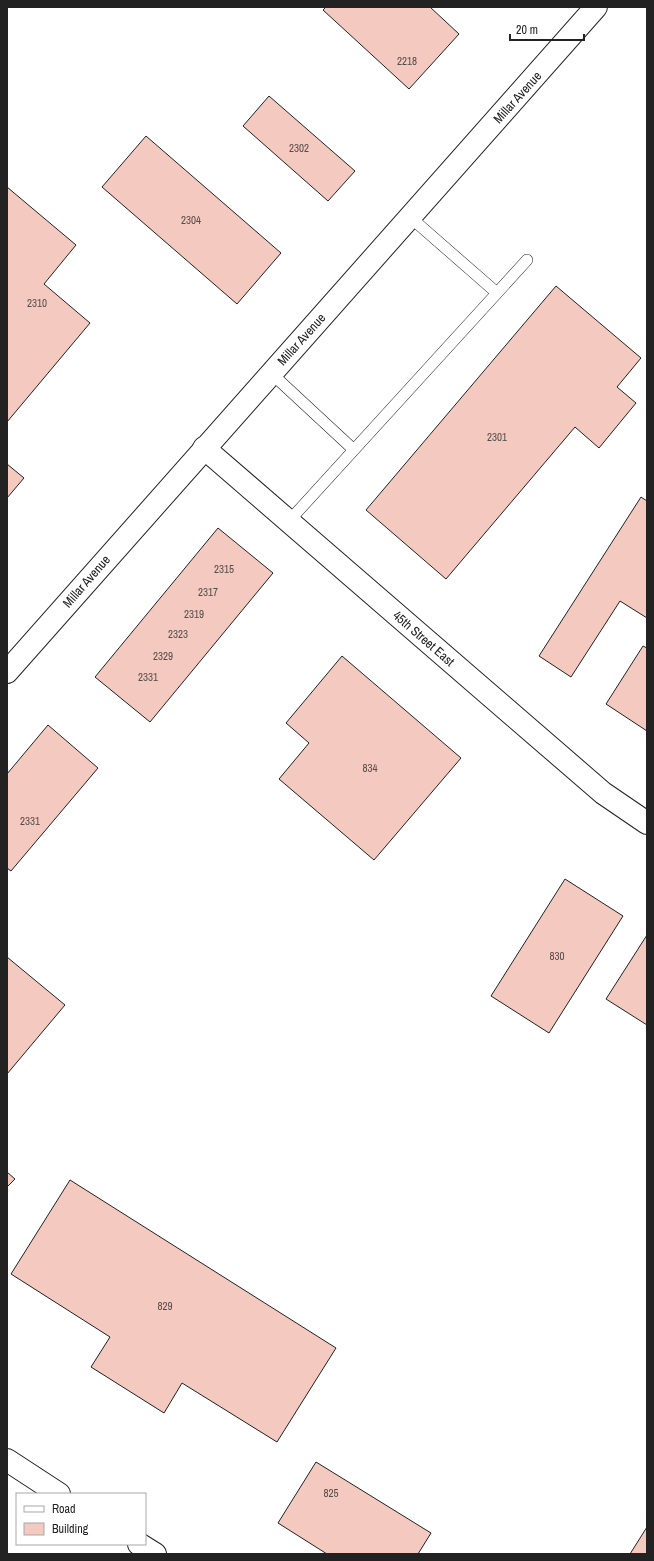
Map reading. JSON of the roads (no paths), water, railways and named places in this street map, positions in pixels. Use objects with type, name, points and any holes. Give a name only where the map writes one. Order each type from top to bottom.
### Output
[{"type":"street","name":"Millar Avenue","points":[[7,672],[596,7]]},
{"type":"street","name":"45th Street East","points":[[204,448],[604,793],[647,823]]},
{"type":"street","points":[[7,1460],[56,1493]]},
{"type":"street","points":[[141,1545],[155,1554]]},
{"type":"lane","points":[[410,217],[497,293]]},
{"type":"lane","points":[[289,521],[527,260]]},
{"type":"lane","points":[[271,373],[354,450]]}]
